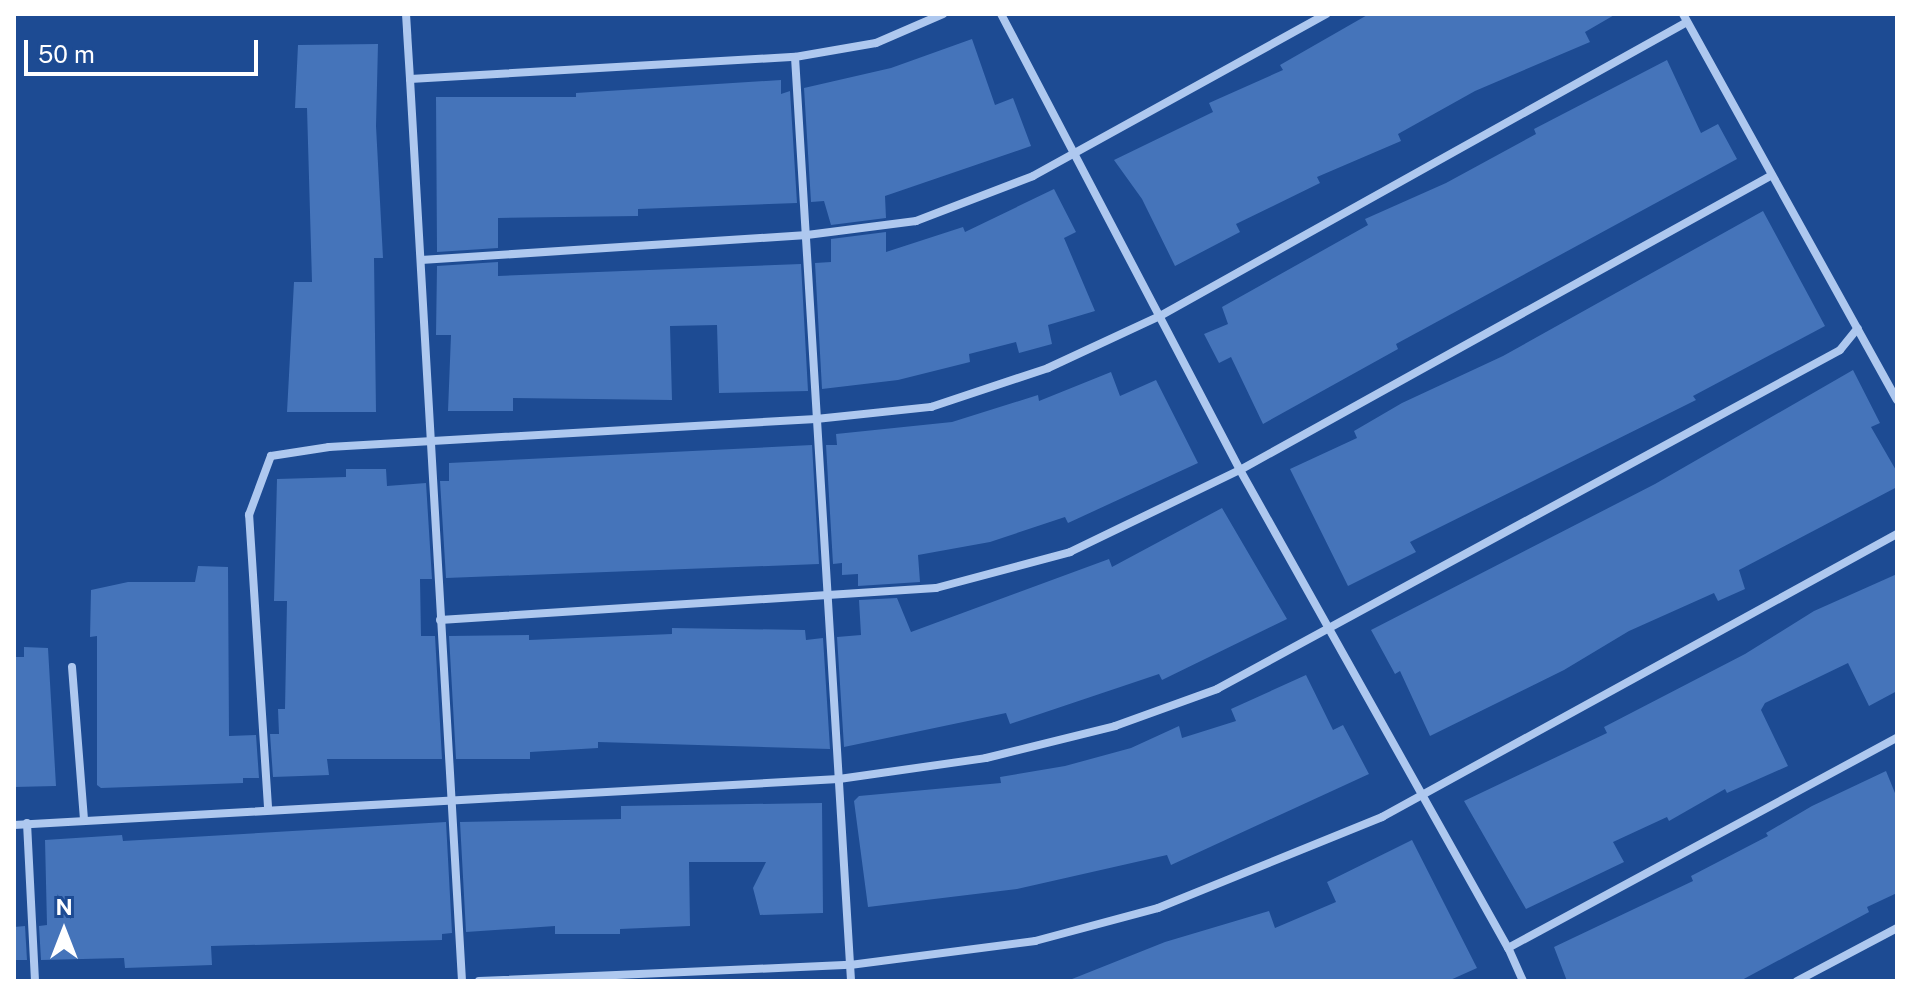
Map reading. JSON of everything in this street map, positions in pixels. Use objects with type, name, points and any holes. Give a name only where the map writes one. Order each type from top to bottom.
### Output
[{"type":"street","points":[[406,14],[428,442],[462,981]]},
{"type":"street","points":[[410,79],[795,57],[876,43],[943,14]]},
{"type":"street","points":[[1001,14],[1240,470],[1332,627],[1508,948],[1523,981]]},
{"type":"street","points":[[421,260],[807,235],[916,221],[1033,176],[1326,14]]},
{"type":"street","points":[[268,807],[249,515],[271,456],[329,447],[816,419],[931,407],[1048,368],[1160,316],[1685,18],[1897,400]]},
{"type":"street","points":[[795,57],[851,981]]},
{"type":"street","points":[[440,620],[829,598],[936,588],[1070,552],[1240,470],[1772,175]]},
{"type":"street","points":[[14,825],[268,807],[839,779],[986,758],[1115,726],[1217,689],[1840,350],[1858,328]]},
{"type":"street","points":[[479,981],[850,965],[1035,941],[1158,908],[1318,846],[1897,534]]},
{"type":"street","points":[[72,667],[84,820]]},
{"type":"street","points":[[1508,948],[1897,738]]},
{"type":"street","points":[[27,823],[35,981]]},
{"type":"street","points":[[1797,981],[1897,928]]},
{"type":"street","points":[[1513,981],[1518,972]]},
{"type":"building","points":[[1369,14],[1616,14],[1585,32],[1590,42],[1475,91],[1398,134],[1401,141],[1317,177],[1320,183],[1236,224],[1240,232],[1175,266],[1142,199],[1114,160],[1213,112],[1209,103],[1283,70],[1280,65]]},
{"type":"building","points":[[972,39],[995,105],[1013,98],[1031,146],[885,196],[886,218],[831,225],[824,201],[811,202],[804,88],[891,68]]},
{"type":"building","points":[[378,44],[376,126],[383,258],[374,258],[376,412],[287,412],[294,282],[312,282],[307,108],[295,108],[298,45]]},
{"type":"building","points":[[1667,60],[1701,133],[1718,124],[1737,159],[1396,344],[1398,349],[1263,424],[1231,357],[1219,363],[1204,334],[1228,324],[1222,307],[1368,225],[1365,219],[1446,183],[1536,134],[1534,129]]},
{"type":"building","points":[[781,80],[781,94],[790,91],[797,203],[638,209],[638,216],[498,218],[498,248],[437,252],[436,97],[576,97],[576,93]]},
{"type":"building","points":[[1054,189],[1076,232],[1064,238],[1095,311],[1048,325],[1052,344],[1019,353],[1016,342],[969,354],[970,362],[898,380],[822,389],[815,263],[831,262],[831,239],[886,232],[886,252],[963,227],[965,232]]},
{"type":"building","points":[[1763,211],[1825,326],[1693,396],[1696,400],[1410,542],[1416,552],[1348,586],[1290,469],[1357,438],[1354,431],[1402,403],[1503,356]]},
{"type":"building","points":[[498,262],[498,276],[801,264],[808,391],[719,393],[717,325],[670,326],[672,400],[513,398],[513,411],[448,411],[451,335],[436,335],[437,266]]},
{"type":"building","points":[[1853,370],[1880,423],[1871,427],[1897,472],[1897,487],[1739,570],[1745,589],[1718,601],[1714,593],[1629,631],[1564,670],[1430,736],[1400,671],[1395,674],[1371,630],[1655,484]]},
{"type":"building","points":[[1111,372],[1120,396],[1156,380],[1198,463],[1068,523],[1065,517],[990,542],[918,555],[920,582],[858,586],[858,574],[842,575],[842,563],[833,564],[826,445],[837,445],[836,434],[952,422],[1038,395],[1039,401]]},
{"type":"building","points":[[812,445],[819,564],[446,578],[440,481],[449,481],[449,463]]},
{"type":"building","points":[[346,469],[386,469],[387,486],[426,483],[432,579],[420,579],[421,636],[435,636],[442,759],[327,759],[329,775],[273,777],[270,734],[279,734],[278,709],[285,709],[287,601],[274,601],[277,479],[346,477]]},
{"type":"building","points":[[1222,508],[1287,619],[1162,680],[1159,674],[1010,724],[1006,713],[844,747],[837,637],[861,635],[859,600],[897,598],[911,632],[1109,559],[1112,567]]},
{"type":"building","points":[[198,566],[228,567],[229,736],[256,735],[259,778],[243,778],[243,783],[101,788],[97,785],[97,636],[90,637],[91,590],[128,582],[195,582]]},
{"type":"building","points":[[1897,574],[1897,691],[1869,706],[1848,663],[1765,703],[1761,710],[1788,766],[1727,793],[1725,789],[1669,821],[1667,817],[1613,842],[1624,862],[1526,909],[1464,801],[1607,733],[1604,727],[1745,654],[1814,611]]},
{"type":"building","points":[[672,628],[805,630],[806,640],[823,638],[830,749],[598,742],[598,748],[530,752],[530,759],[456,759],[449,636],[529,635],[529,640],[672,634]]},
{"type":"building","points":[[24,647],[48,648],[56,786],[14,787],[14,657],[24,657]]},
{"type":"building","points":[[1306,675],[1333,730],[1343,725],[1369,774],[1171,865],[1167,855],[1017,889],[868,907],[854,801],[859,796],[1001,783],[1000,777],[1065,766],[1131,748],[1179,726],[1182,738],[1236,721],[1231,709]]},
{"type":"building","points":[[1886,771],[1897,798],[1897,893],[1867,907],[1869,912],[1740,981],[1567,981],[1554,947],[1693,881],[1691,876],[1768,836],[1766,833],[1812,806]]},
{"type":"building","points":[[822,803],[823,913],[760,915],[753,888],[766,862],[689,862],[690,926],[620,929],[620,934],[555,934],[555,926],[466,932],[460,822],[621,819],[621,806]]},
{"type":"building","points":[[446,822],[452,933],[442,934],[442,940],[211,946],[212,965],[125,968],[124,958],[41,960],[39,926],[47,925],[45,840],[122,835],[123,841]]},
{"type":"building","points":[[1412,840],[1477,968],[1448,981],[1067,981],[1165,942],[1269,911],[1275,928],[1336,902],[1327,882]]},
{"type":"building","points":[[25,926],[27,960],[14,960],[14,927]]}]
